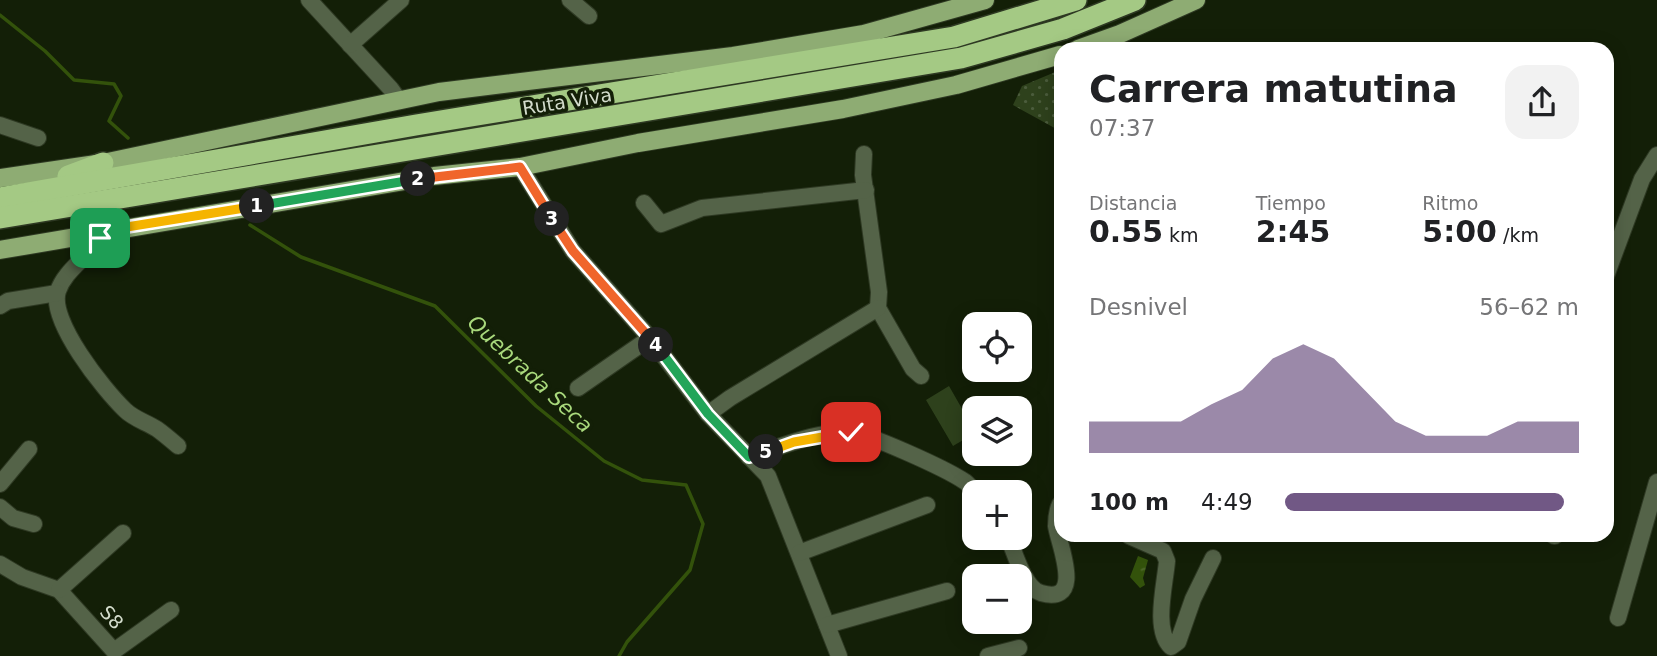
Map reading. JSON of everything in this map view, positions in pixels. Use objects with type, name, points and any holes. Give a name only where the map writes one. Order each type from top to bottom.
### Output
[{"type":"highway","name":"Ruta Viva","points":[[8,196],[415,125],[954,37],[1076,0]]},
{"type":"highway","name":"Ruta Viva","points":[[0,218],[961,58],[1063,29],[1135,0]]},
{"type":"highway","points":[[8,196],[103,163]]},
{"type":"main road","name":"Ruta Viva","points":[[0,178],[103,163],[439,92],[733,56],[864,34],[985,0]]},
{"type":"main road","points":[[1098,42],[1196,0]]},
{"type":"main road","points":[[0,250],[435,176],[520,167],[638,143],[843,109],[956,85],[1054,57]]},
{"type":"street","points":[[309,0],[398,99]]},
{"type":"street","points":[[350,45],[401,0]]},
{"type":"street","points":[[570,0],[589,16]]},
{"type":"street","points":[[0,125],[38,138]]},
{"type":"street","points":[[864,154],[863,175],[879,292],[878,308],[913,369],[921,376]]},
{"type":"street","points":[[1614,255],[1643,178],[1657,155]]},
{"type":"street","points":[[520,167],[573,251],[650,338],[708,414],[768,476],[839,656]]},
{"type":"street","points":[[644,203],[661,224],[702,208],[866,190]]},
{"type":"street","points":[[102,231],[96,244],[69,273],[57,293],[56,306],[59,316],[86,363],[124,410],[178,446]]},
{"type":"street","points":[[0,306],[8,300],[57,293]]},
{"type":"street","points":[[708,414],[878,308]]},
{"type":"street","points":[[579,388],[650,338]]},
{"type":"street","points":[[749,457],[794,442],[851,432],[936,466],[962,480]]},
{"type":"street","points":[[0,484],[29,449]]},
{"type":"street","points":[[1618,618],[1657,482]]},
{"type":"street","points":[[799,553],[927,505]]},
{"type":"street","points":[[0,507],[13,518],[34,524]]},
{"type":"street","points":[[59,590],[123,533]]},
{"type":"street","points":[[1013,550],[1026,582],[1032,589],[1055,594],[1063,588],[1068,574],[1060,542]]},
{"type":"street","points":[[1143,542],[1163,551],[1167,561],[1161,627],[1164,640],[1171,647],[1178,642],[1193,599],[1213,558]]},
{"type":"street","name":"S8","points":[[0,564],[22,578],[59,590],[114,651],[171,610]]},
{"type":"street","points":[[827,625],[947,591]]},
{"type":"street","points":[[988,656],[1018,648]]},
{"type":"shaded area","points":[[1054,73],[1054,128],[1013,105],[1022,86]]},
{"type":"shaded area","points":[[949,386],[962,409],[962,441],[953,446],[926,400]]},
{"type":"water","points":[[1138,556],[1148,560],[1143,578],[1145,585],[1140,588],[1130,577]]},
{"type":"waterway","name":"Quebrada Seca","points":[[0,15],[45,51],[74,80],[114,84],[121,96],[109,121],[128,138]]},
{"type":"waterway","name":"Quebrada Seca","points":[[250,225],[301,257],[435,306],[536,406],[604,461],[642,480],[686,485],[703,524],[690,570],[627,642],[619,656]]},
{"type":"route","points":[[100,238],[102,231],[435,176],[520,167],[573,251],[650,338],[708,414],[749,457],[794,442],[851,432]]}]
